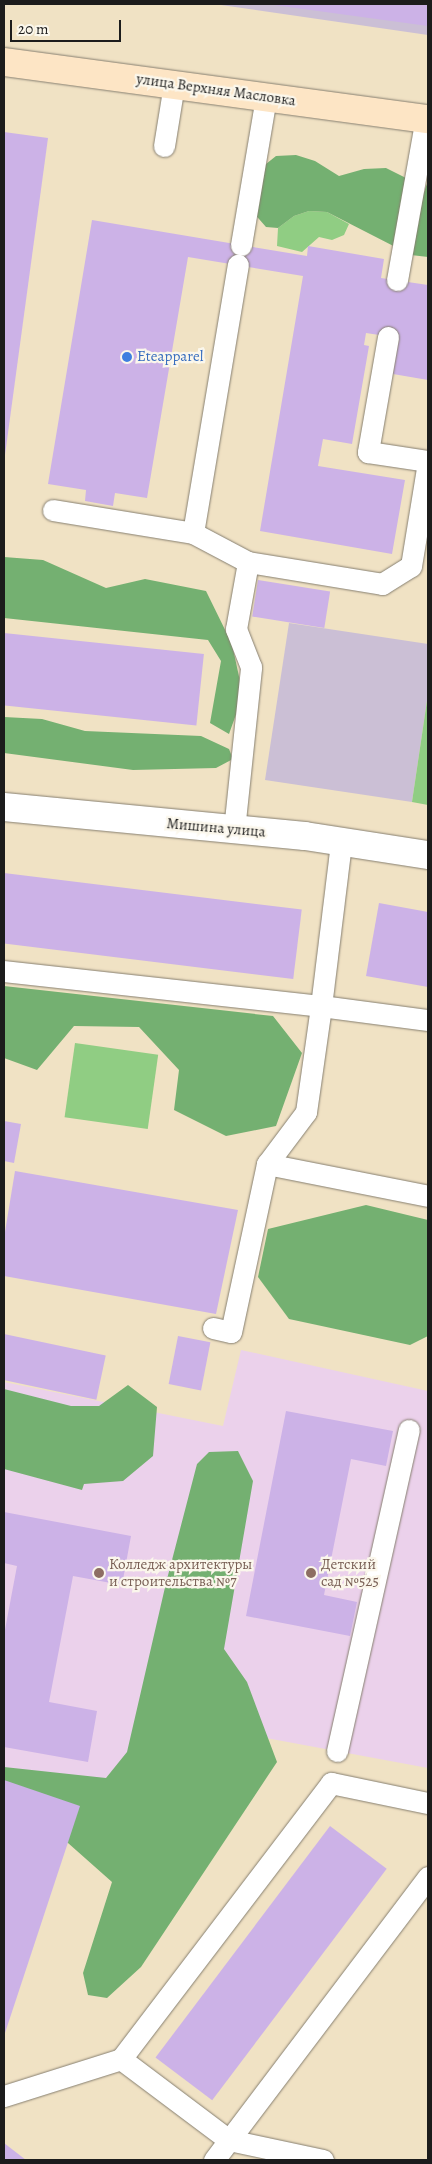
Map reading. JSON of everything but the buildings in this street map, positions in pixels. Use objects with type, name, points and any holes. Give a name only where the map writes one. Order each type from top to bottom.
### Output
[{"type":"street","name":"улица Верхняя Масловка","points":[[4,62],[427,118]]},
{"type":"street","name":"Мишина улица","points":[[4,807],[341,842],[428,855]]},
{"type":"lane","points":[[164,146],[174,84]]},
{"type":"lane","points":[[193,533],[266,97]]},
{"type":"lane","points":[[397,280],[427,118]]},
{"type":"lane","points":[[53,510],[193,533],[248,562],[382,584],[411,566],[428,461],[368,452],[388,337]]},
{"type":"lane","points":[[234,830],[251,667],[236,629],[248,562]]},
{"type":"lane","points":[[213,1328],[231,1332],[267,1164],[306,1112],[341,842]]},
{"type":"lane","points":[[4,971],[321,1006],[428,1020]]},
{"type":"lane","points":[[267,1164],[428,1196]]},
{"type":"lane","points":[[337,1751],[409,1430]]},
{"type":"lane","points":[[4,2096],[121,2059],[331,1784],[428,1803]]},
{"type":"lane","points":[[214,2160],[428,1877]]},
{"type":"lane","points":[[121,2059],[229,2140],[322,2160]]},
{"type":"shaded area","points":[[214,4],[428,4],[428,35]]},
{"type":"shaded area","points":[[289,623],[428,644],[428,694],[412,802],[265,780]]},
{"type":"shaded area","points":[[241,1350],[428,1391],[428,1768],[164,1719],[141,1819],[4,1780],[4,1382],[223,1426]]},
{"type":"green space","points":[[296,155],[315,161],[339,176],[364,169],[386,168],[406,178],[409,192],[424,192],[428,181],[428,257],[411,255],[327,212],[309,211],[294,216],[278,228],[266,227],[253,212],[261,168],[276,156]]},
{"type":"green space","points":[[309,211],[327,212],[349,224],[344,235],[332,240],[319,237],[302,252],[277,246],[278,228],[294,216]]},
{"type":"green space","points":[[4,557],[43,560],[106,588],[145,579],[206,591],[232,644],[243,695],[229,734],[210,723],[221,661],[208,640],[4,618]]},
{"type":"green space","points":[[428,694],[428,805],[412,802]]},
{"type":"green space","points":[[4,717],[42,719],[85,731],[201,736],[229,749],[233,759],[216,768],[133,770],[4,753]]},
{"type":"green space","points":[[4,986],[273,1016],[302,1053],[276,1126],[226,1136],[174,1110],[179,1070],[139,1027],[74,1026],[37,1070],[4,1058]]},
{"type":"green space","points":[[75,1043],[158,1055],[148,1129],[65,1117]]},
{"type":"green space","points":[[366,1205],[428,1220],[428,1336],[410,1345],[289,1319],[258,1277],[268,1229]]},
{"type":"green space","points":[[128,1385],[157,1407],[153,1456],[123,1481],[84,1484],[82,1490],[4,1469],[4,1389],[71,1406],[99,1406]]},
{"type":"green space","points":[[238,1451],[253,1481],[224,1649],[247,1682],[277,1762],[141,1967],[107,1998],[88,1995],[83,1973],[112,1882],[68,1843],[4,1821],[4,1767],[106,1778],[127,1752],[166,1583],[197,1464],[209,1452]]},
{"type":"place","name":"Eteapparel","points":[[127,357]]},
{"type":"place","name":"Колледж архитектуры и строительства №7","points":[[99,1573]]},
{"type":"place","name":"Детский сад №525","points":[[311,1573]]}]
